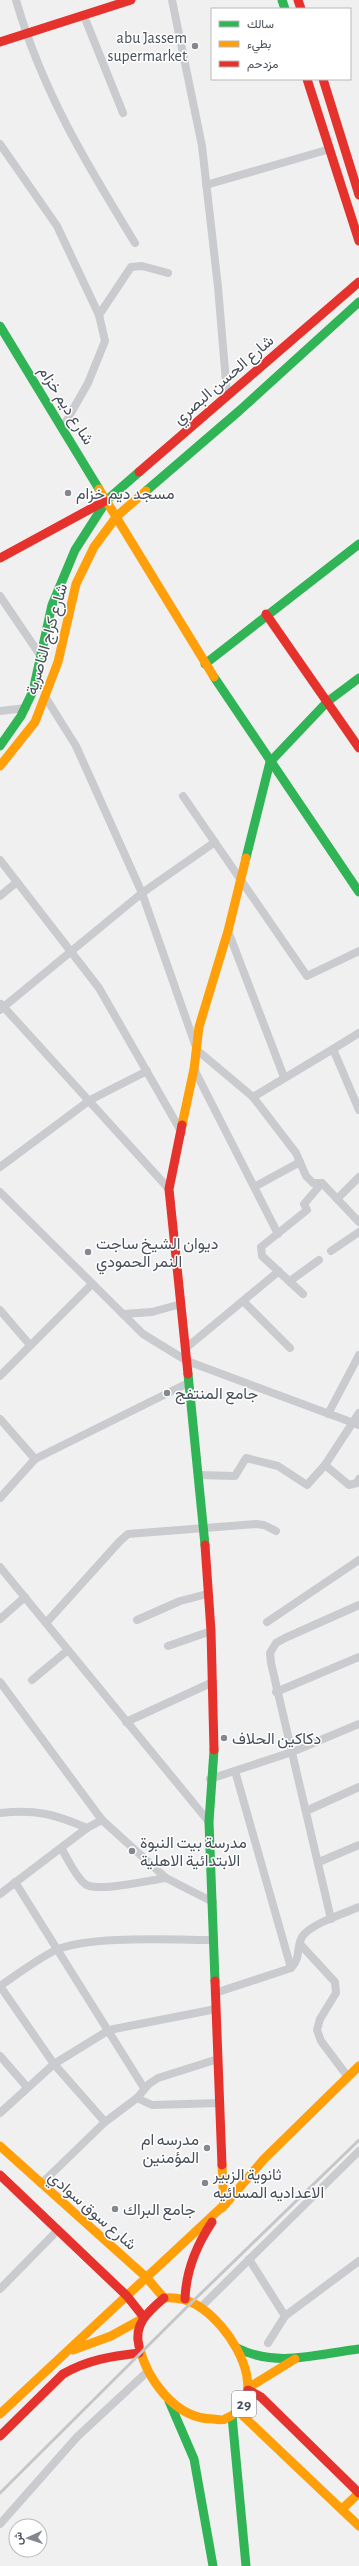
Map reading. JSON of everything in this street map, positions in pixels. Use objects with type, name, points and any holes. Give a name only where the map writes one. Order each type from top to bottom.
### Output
[{"type":"street","points":[[16,0],[26,35],[48,92],[79,151],[135,243]]},
{"type":"street","points":[[0,42],[26,35],[131,0]]},
{"type":"street","points":[[172,0],[202,146],[227,394]]},
{"type":"street","points":[[84,16],[124,113]]},
{"type":"street","points":[[307,80],[359,241]]},
{"type":"street","points":[[323,80],[359,195]]},
{"type":"street","points":[[0,144],[57,226],[99,315],[105,341],[88,383],[63,427]]},
{"type":"street","points":[[206,184],[330,149]]},
{"type":"street","points":[[99,315],[131,267],[142,266],[168,273]]},
{"type":"street","name":"شارع الحسن البصري","points":[[107,500],[227,394],[359,282]]},
{"type":"street","name":"شارع الحسن البصري","points":[[117,516],[239,411],[359,302]]},
{"type":"street","name":"شارع ديم خزام","points":[[0,326],[117,516],[205,664],[359,892]]},
{"type":"street","points":[[1,556],[107,500]]},
{"type":"street","name":"شارع كراج الناصرية","points":[[0,746],[13,730],[26,708],[35,684],[51,606],[64,569],[84,533],[107,500]]},
{"type":"street","name":"شارع كراج الناصرية","points":[[0,766],[35,722],[46,698],[58,662],[70,603],[76,584],[94,547],[117,516]]},
{"type":"street","points":[[205,664],[266,614],[359,544]]},
{"type":"street","points":[[0,596],[40,655]]},
{"type":"street","points":[[266,614],[359,748]]},
{"type":"street","points":[[185,2299],[186,2275],[194,2252],[224,2205],[209,1822],[210,1779],[214,1738],[211,1631],[207,1594],[204,1528],[169,1189],[182,1133],[194,1069],[199,1027],[228,931],[270,762],[327,702],[359,678]]},
{"type":"street","points":[[46,698],[76,746],[142,893],[197,1050],[253,1097],[296,1153],[306,1176],[312,1183],[322,1183],[359,1222]]},
{"type":"street","points":[[0,711],[26,708]]},
{"type":"street","points":[[183,796],[307,976],[359,950]]},
{"type":"street","points":[[169,1189],[90,1100],[1,1007],[142,893],[215,842]]},
{"type":"street","points":[[0,860],[99,988],[148,1071],[182,1133]]},
{"type":"street","points":[[0,896],[17,882]]},
{"type":"street","points":[[228,931],[284,1077]]},
{"type":"street","points":[[253,1097],[284,1077],[359,1034]]},
{"type":"street","points":[[333,1049],[359,1110]]},
{"type":"street","points":[[194,1069],[256,1186],[278,1234]]},
{"type":"street","points":[[0,1167],[90,1100],[148,1071]]},
{"type":"street","points":[[256,1186],[300,1162]]},
{"type":"street","points":[[337,1199],[359,1177]]},
{"type":"street","points":[[303,1294],[260,1251],[261,1246],[307,1210],[304,1204],[322,1183]]},
{"type":"street","points":[[0,1192],[143,1334],[187,1360],[356,1424]]},
{"type":"street","points":[[331,1251],[359,1232]]},
{"type":"street","points":[[290,1281],[319,1260]]},
{"type":"street","points":[[186,1348],[244,1302],[279,1271]]},
{"type":"street","points":[[0,1376],[92,1284]]},
{"type":"street","points":[[244,1302],[290,1348]]},
{"type":"street","points":[[123,1314],[152,1312],[181,1304]]},
{"type":"street","points":[[0,1310],[30,1345]]},
{"type":"street","points":[[328,1414],[359,1355]]},
{"type":"street","points":[[0,1498],[36,1458],[188,1382]]},
{"type":"street","points":[[198,1475],[235,1476],[246,1458],[278,1466],[307,1485],[325,1465],[356,1424],[359,1413]]},
{"type":"street","points":[[0,1419],[36,1458]]},
{"type":"street","points":[[325,1465],[349,1485],[357,1483],[359,1479]]},
{"type":"street","points":[[46,1623],[128,1534],[260,1525],[276,1531]]},
{"type":"street","points":[[267,1622],[359,1560]]},
{"type":"street","points":[[0,1567],[209,1822]]},
{"type":"street","points":[[138,1620],[180,1601],[207,1594]]},
{"type":"street","points":[[0,1619],[24,1597]]},
{"type":"street","points":[[331,1918],[292,1752],[276,1692],[270,1653],[276,1643],[359,1605]]},
{"type":"street","points":[[168,1646],[211,1631]]},
{"type":"street","points":[[32,1680],[68,1650]]},
{"type":"street","points":[[276,1692],[359,1658]]},
{"type":"street","points":[[0,1682],[102,1820],[166,1878],[212,1902]]},
{"type":"street","points":[[126,1722],[213,1682]]},
{"type":"street","points":[[210,1779],[292,1752],[359,1724]]},
{"type":"street","points":[[235,1771],[291,1968]]},
{"type":"street","points":[[306,1811],[359,1787]]},
{"type":"street","points":[[0,1813],[37,1811],[51,1813],[87,1828]]},
{"type":"street","points":[[0,1894],[87,1828],[102,1820]]},
{"type":"street","points":[[318,1862],[359,1845]]},
{"type":"street","points":[[61,1848],[80,1879],[90,1886],[103,1887],[166,1878]]},
{"type":"street","points":[[15,1882],[144,2088]]},
{"type":"street","points":[[215,1993],[291,1968],[298,1958],[300,1944],[307,1931],[331,1918],[359,1907]]},
{"type":"street","points":[[104,2122],[54,2064],[0,1986],[57,1949],[89,1942],[214,1940]]},
{"type":"street","points":[[300,1944],[335,1982],[336,1993],[320,2019],[317,2030],[321,2040],[348,2077]]},
{"type":"street","points":[[0,2113],[54,2064],[109,2030],[216,2009]]},
{"type":"street","points":[[0,2056],[27,2087]]},
{"type":"street","points":[[41,2184],[104,2122],[137,2098],[144,2088],[158,2078],[218,2059]]},
{"type":"street","points":[[0,2414],[224,2205],[264,2159],[359,2066]]},
{"type":"street","points":[[137,2098],[152,2105],[220,2103]]},
{"type":"street","name":"شارع سوق سوادي","points":[[0,2146],[146,2277],[164,2298]]},
{"type":"street","points":[[200,2308],[359,2151]]},
{"type":"street","points":[[0,2175],[57,2231],[127,2296],[141,2318]]},
{"type":"street","points":[[0,2289],[57,2231]]},
{"type":"street","points":[[249,2259],[285,2316]]},
{"type":"street","points":[[268,2343],[285,2316],[359,2261]]},
{"type":"street","points":[[63,2355],[78,2347],[111,2336],[141,2318],[150,2306],[164,2298]]},
{"type":"street","name":"29","points":[[141,2318],[137,2332],[139,2353],[147,2372],[167,2398],[200,2420],[219,2421],[236,2414],[244,2404],[248,2389],[245,2364],[237,2348],[216,2322],[200,2308],[185,2299],[164,2298]]},
{"type":"street","points":[[237,2348],[249,2356],[258,2358],[295,2359],[359,2349]]},
{"type":"street","points":[[0,2436],[63,2374],[74,2367],[93,2359],[139,2353]]},
{"type":"street","points":[[248,2389],[295,2359]]},
{"type":"street","points":[[0,2524],[77,2437],[147,2372]]},
{"type":"street","name":"29","points":[[248,2389],[261,2397],[359,2493]]},
{"type":"street","points":[[167,2398],[194,2459],[204,2503],[213,2566]]},
{"type":"street","points":[[236,2414],[246,2566]]},
{"type":"street","name":"29","points":[[236,2414],[359,2526]]},
{"type":"street","points":[[342,2509],[359,2493]]},
{"type":"railway","points":[[0,2493],[192,2302],[359,2140]]},
{"type":"traffic: fast","points":[[282,0],[285,8]]},
{"type":"traffic: fast","points":[[146,491],[239,411],[359,302]]},
{"type":"traffic: fast","points":[[0,326],[99,489]]},
{"type":"traffic: fast","points":[[0,746],[21,716],[33,691],[52,605],[75,550],[107,500],[139,472]]},
{"type":"traffic: fast","points":[[205,664],[359,544]]},
{"type":"traffic: fast","points":[[214,677],[359,892]]},
{"type":"traffic: fast","points":[[246,858],[270,762],[327,702],[359,678]]},
{"type":"traffic: fast","points":[[188,1374],[205,1545]]},
{"type":"traffic: fast","points":[[214,1750],[209,1822],[215,1981]]},
{"type":"traffic: fast","points":[[237,2348],[252,2354],[282,2358],[297,2358],[359,2349]]},
{"type":"traffic: fast","points":[[169,2401],[194,2459],[213,2566]]},
{"type":"traffic: fast","points":[[232,2416],[246,2566]]},
{"type":"traffic: slow","points":[[99,489],[214,677]]},
{"type":"traffic: slow","points":[[0,766],[35,722],[58,662],[76,584],[94,547],[117,516],[146,491]]},
{"type":"traffic: slow","points":[[182,1125],[194,1069],[199,1027],[228,931],[246,858]]},
{"type":"traffic: slow","points":[[222,2208],[264,2159],[359,2066]]},
{"type":"traffic: slow","points":[[0,2146],[146,2277],[164,2298]]},
{"type":"traffic: slow","points":[[0,2414],[224,2205],[222,2165]]},
{"type":"traffic: slow","points":[[139,2346],[143,2359],[156,2384],[175,2405],[187,2412],[199,2417],[224,2420],[238,2411],[245,2400],[248,2388],[247,2375],[243,2361],[229,2336],[209,2314],[196,2304],[181,2299],[164,2298]]},
{"type":"traffic: slow","points":[[73,2350],[111,2336],[140,2320]]},
{"type":"traffic: slow","points":[[248,2388],[295,2359]]},
{"type":"traffic: slow","points":[[239,2412],[359,2526]]},
{"type":"traffic: slow","points":[[342,2509],[359,2493]]},
{"type":"traffic: jam","points":[[0,42],[131,0]]},
{"type":"traffic: jam","points":[[298,0],[301,8]]},
{"type":"traffic: jam","points":[[307,80],[359,241]]},
{"type":"traffic: jam","points":[[323,80],[359,195]]},
{"type":"traffic: jam","points":[[139,472],[359,282]]},
{"type":"traffic: jam","points":[[0,558],[105,501]]},
{"type":"traffic: jam","points":[[266,614],[359,748]]},
{"type":"traffic: jam","points":[[182,1125],[169,1189],[188,1374]]},
{"type":"traffic: jam","points":[[205,1545],[211,1631],[214,1750]]},
{"type":"traffic: jam","points":[[215,1981],[222,2165]]},
{"type":"traffic: jam","points":[[0,2175],[127,2296],[142,2315]]},
{"type":"traffic: jam","points":[[185,2299],[187,2278],[193,2259],[201,2240],[212,2222]]},
{"type":"traffic: jam","points":[[139,2346],[138,2331],[140,2325],[148,2313],[164,2298]]},
{"type":"traffic: jam","points":[[0,2436],[63,2374],[81,2365],[100,2359],[139,2353]]},
{"type":"traffic: jam","points":[[248,2390],[261,2397],[359,2493]]},
{"type":"place","name":"abu Jassem supermarket","points":[[195,46]]},
{"type":"place","name":"مسجد ديم خزام","points":[[68,493]]},
{"type":"place","name":"ديوان الشيخ ساجت النمر الحمودي","points":[[88,1252]]},
{"type":"place","name":"جامع المنتفج","points":[[167,1393]]},
{"type":"place","name":"دكاكين الحلاف","points":[[224,1738]]},
{"type":"place","name":"مدرسة بيت النبوة الابتدائية الاهلية","points":[[132,1851]]},
{"type":"place","name":"مدرسه ام المؤمنين","points":[[207,2148]]},
{"type":"place","name":"ثانوية الزبير الاعداديه المسائيه","points":[[205,2183]]},
{"type":"place","name":"جامع البراك","points":[[115,2209]]}]
